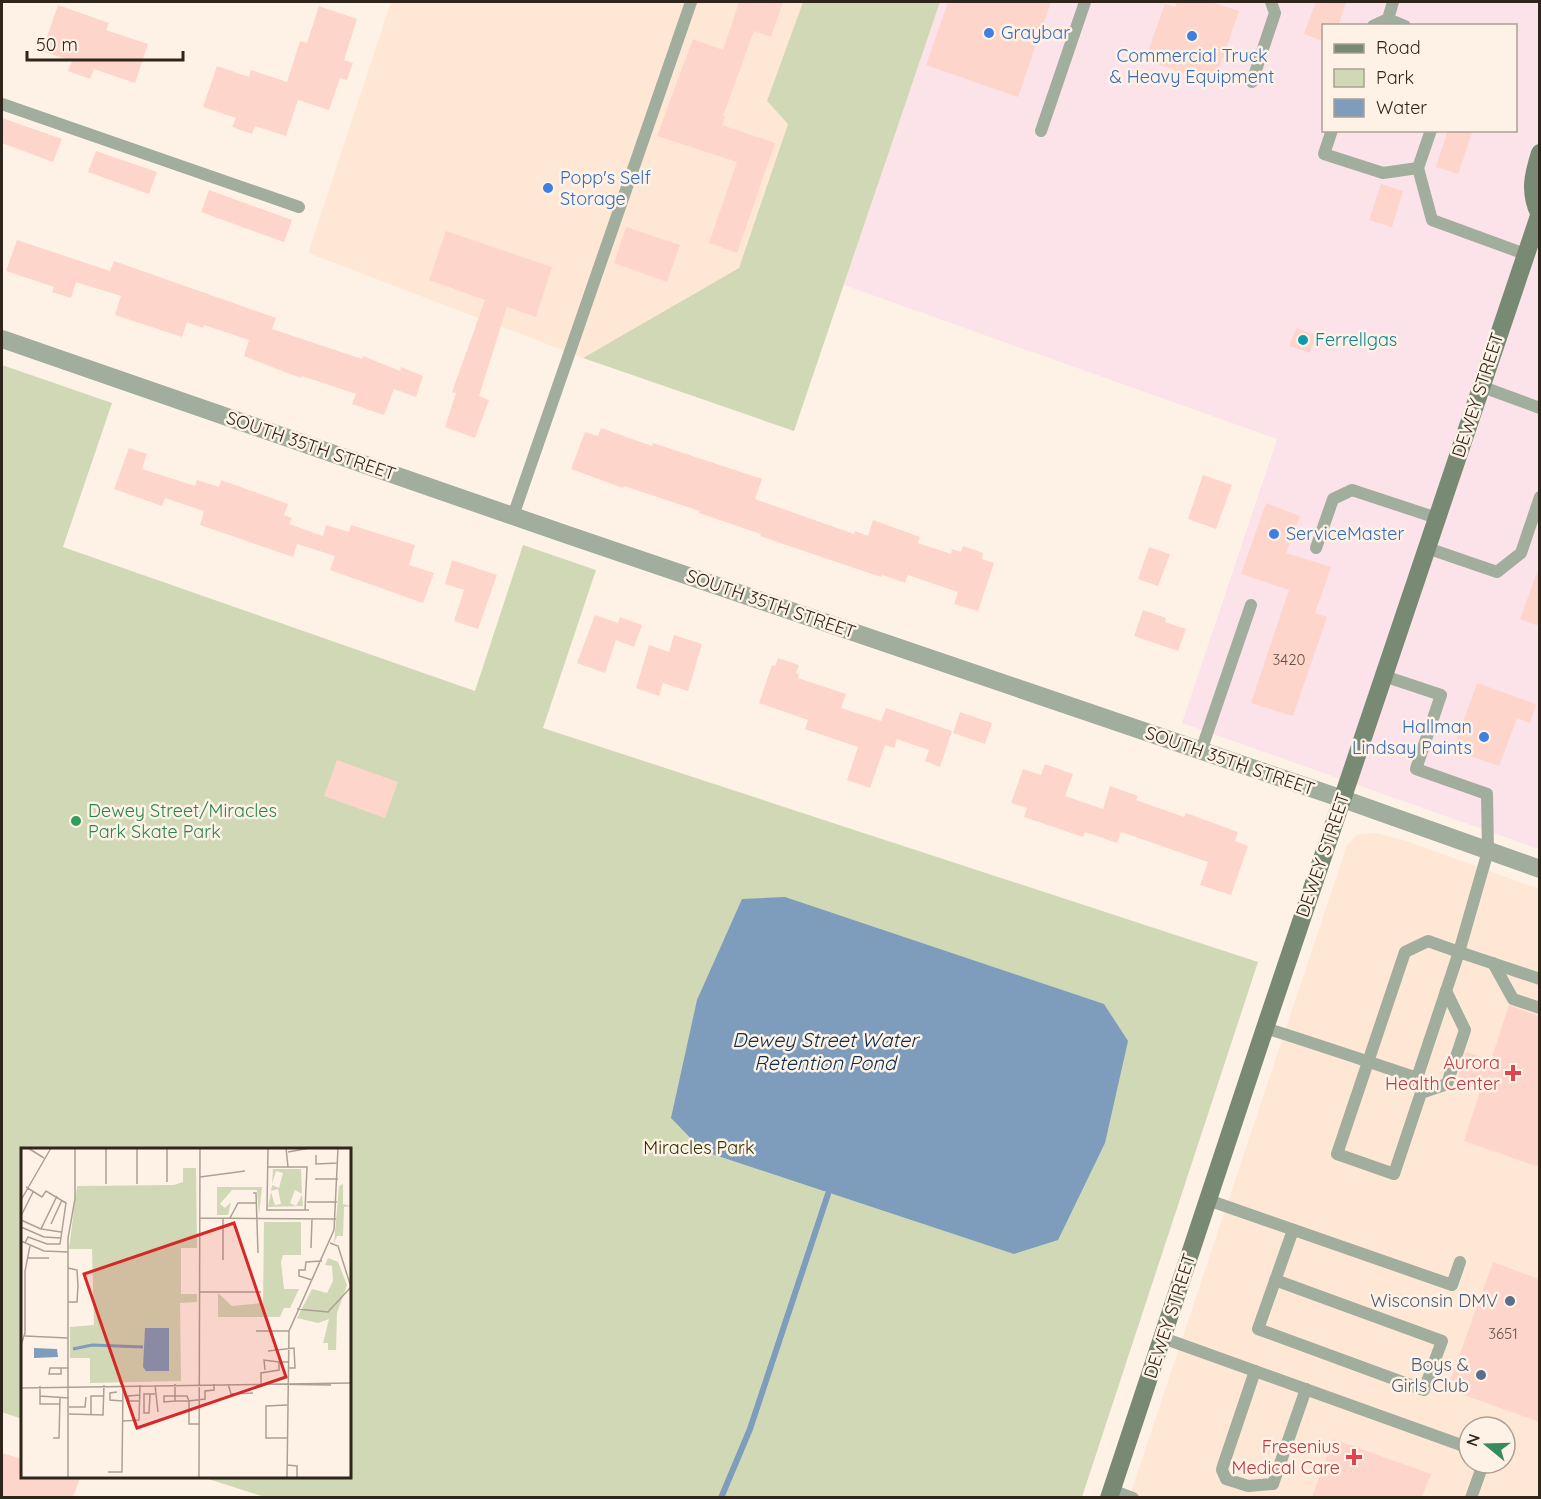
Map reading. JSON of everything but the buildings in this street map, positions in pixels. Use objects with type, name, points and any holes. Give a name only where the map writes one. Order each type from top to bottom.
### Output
[{"type":"street","name":"DEWEY STREET","points":[[1110,1494],[1539,213],[1532,188],[1539,153]]},
{"type":"street","name":"SOUTH 35TH STREET","points":[[2,339],[1343,799],[1539,869]]},
{"type":"lane","points":[[513,516],[691,2]]},
{"type":"lane","points":[[1041,131],[1085,2]]},
{"type":"lane","points":[[1252,82],[1275,13],[1271,2]]},
{"type":"lane","points":[[1388,19],[1393,2]]},
{"type":"lane","points":[[1377,24],[1388,19],[1400,24]]},
{"type":"lane","points":[[2,104],[299,207]]},
{"type":"lane","points":[[1331,132],[1324,154],[1383,173],[1418,168]]},
{"type":"lane","points":[[1430,132],[1418,168],[1432,220],[1525,254]]},
{"type":"lane","points":[[1480,386],[1539,408]]},
{"type":"lane","points":[[1316,548],[1333,499],[1352,490],[1437,518]]},
{"type":"lane","points":[[1427,548],[1497,572],[1521,553],[1539,497]]},
{"type":"lane","points":[[1201,751],[1251,605]]},
{"type":"lane","points":[[1384,676],[1441,694],[1416,769],[1487,794],[1488,851],[1459,952],[1417,1078],[1421,1093],[1394,1174],[1337,1154],[1405,952],[1428,941],[1459,952],[1539,979]]},
{"type":"lane","points":[[1493,963],[1513,999],[1539,1008]]},
{"type":"lane","points":[[1421,1093],[1447,1084],[1465,1030],[1446,991]]},
{"type":"lane","points":[[1265,1028],[1417,1078]]},
{"type":"lane","points":[[1208,1200],[1452,1286],[1460,1262]]},
{"type":"lane","points":[[1275,1280],[1442,1341],[1424,1390],[1258,1329],[1275,1280],[1293,1230]]},
{"type":"lane","points":[[1163,1338],[1457,1444]]},
{"type":"lane","points":[[1255,1371],[1223,1466],[1226,1479],[1257,1487],[1273,1484],[1306,1389]]},
{"type":"lane","points":[[1471,1497],[1479,1475]]},
{"type":"lane","points":[[1110,1494],[1133,1497]]},
{"type":"shaded area","name":"Popp's Self Storage","points":[[391,2],[803,2],[767,101],[788,124],[739,268],[583,358],[308,253]]},
{"type":"shaded area","points":[[940,2],[1539,2],[1539,849],[1182,723],[1277,439],[844,285]]},
{"type":"shaded area","points":[[1376,833],[1404,840],[1539,889],[1539,1497],[1129,1498],[1347,845],[1356,835]]},
{"type":"green space","points":[[803,2],[940,2],[794,431],[583,358],[739,268],[788,124],[767,101]]},
{"type":"green space","name":"Miracles Park","points":[[2,365],[112,403],[63,547],[475,691],[523,545],[596,570],[543,728],[1258,962],[1082,1497],[268,1498],[205,1478],[351,1478],[351,1148],[21,1148],[21,1419],[2,1412]]},
{"type":"water","name":"Dewey Street Water Retention Pond","points":[[785,897],[1104,1004],[1128,1041],[1105,1143],[1058,1240],[1014,1254],[703,1151],[671,1118],[697,1000],[742,899]]},
{"type":"waterway","points":[[721,1498],[750,1429],[828,1194]]},
{"type":"place","name":"Graybar","points":[[989,33]]},
{"type":"place","name":"Commercial Truck & Heavy Equipment","points":[[1192,36]]},
{"type":"place","name":"Popp's Self Storage","points":[[548,188]]},
{"type":"place","name":"Ferrellgas","points":[[1303,340]]},
{"type":"place","name":"ServiceMaster","points":[[1274,534]]},
{"type":"place","name":"Hallman Lindsay Paints","points":[[1484,737]]},
{"type":"place","name":"Dewey Street/Miracles Park Skate Park","points":[[76,821]]},
{"type":"place","name":"Aurora Health Center","points":[[1513,1073]]},
{"type":"place","name":"Wisconsin DMV","points":[[1510,1301]]},
{"type":"place","name":"Boys & Girls Club","points":[[1481,1375]]},
{"type":"place","name":"Fresenius Medical Care","points":[[1354,1457]]}]
